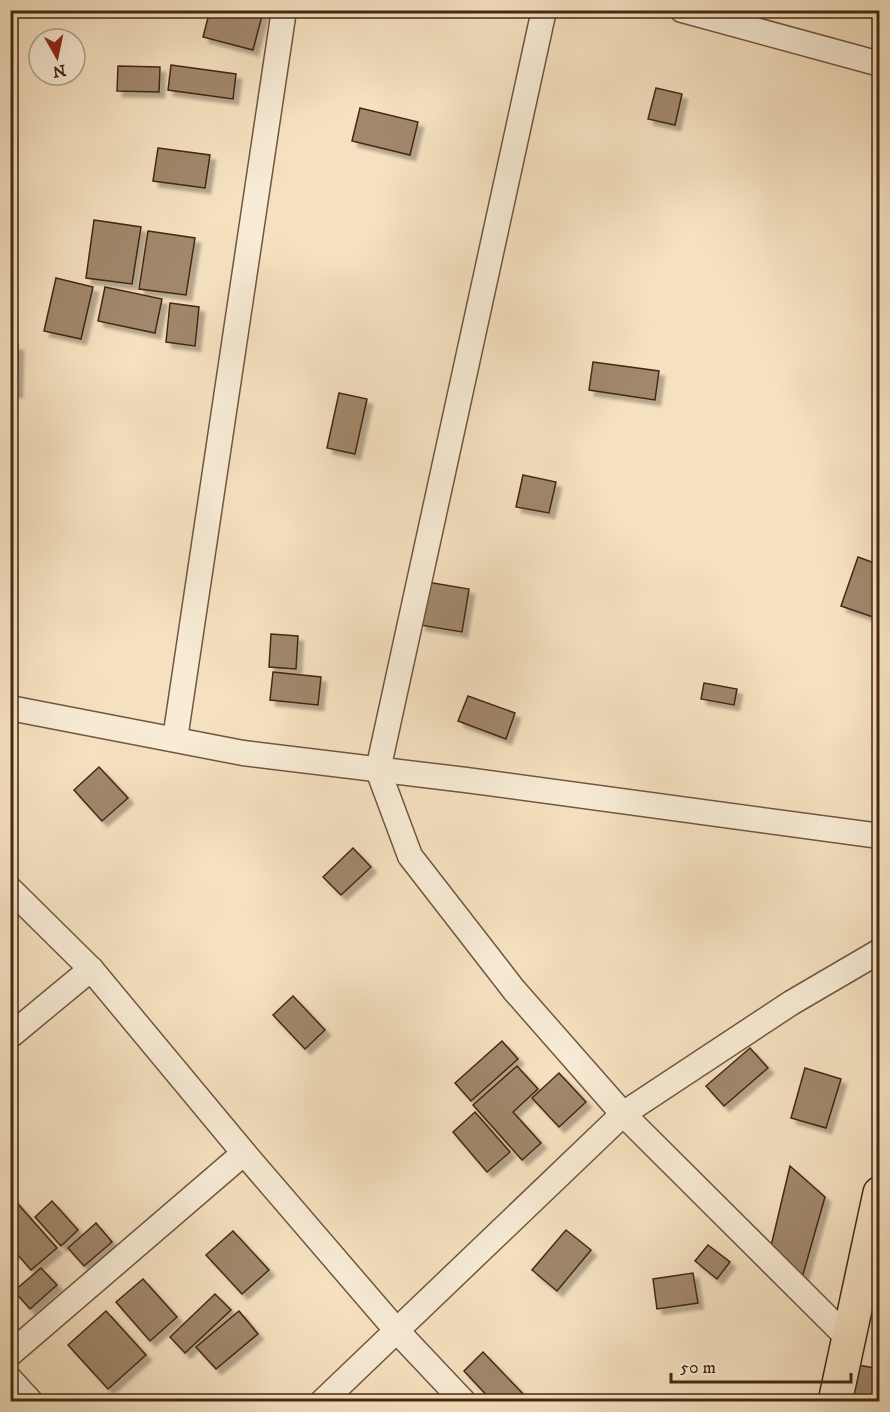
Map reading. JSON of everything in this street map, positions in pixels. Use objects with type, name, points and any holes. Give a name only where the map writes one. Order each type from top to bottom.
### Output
[{"type":"highway","points":[[835,1401],[879,1193]]},
{"type":"street","points":[[175,739],[284,10]]},
{"type":"street","points":[[544,10],[378,770],[411,856],[514,990],[623,1114],[849,1339]]},
{"type":"street","points":[[682,10],[879,64]]},
{"type":"street","points":[[10,708],[243,753],[466,780],[879,836]]},
{"type":"street","points":[[10,889],[91,969],[244,1153],[397,1330],[464,1401]]},
{"type":"street","points":[[322,1401],[623,1114],[791,1003],[879,951]]},
{"type":"street","points":[[10,1036],[91,969]]},
{"type":"street","points":[[10,1354],[244,1153]]},
{"type":"street","points":[[10,1379],[31,1401]]},
{"type":"building","points":[[210,10],[263,12],[253,50],[203,37]]},
{"type":"building","points":[[171,65],[236,74],[233,99],[168,90]]},
{"type":"building","points":[[118,66],[160,67],[159,92],[117,91]]},
{"type":"building","points":[[656,88],[682,94],[675,125],[648,119]]},
{"type":"building","points":[[360,108],[418,122],[410,155],[352,141]]},
{"type":"building","points":[[158,148],[210,155],[205,188],[153,181]]},
{"type":"building","points":[[94,220],[141,227],[132,284],[86,278]]},
{"type":"building","points":[[148,231],[195,238],[186,295],[139,289]]},
{"type":"building","points":[[56,278],[93,287],[81,339],[44,331]]},
{"type":"building","points":[[105,287],[162,299],[155,333],[98,321]]},
{"type":"building","points":[[170,303],[199,307],[195,346],[166,342]]},
{"type":"building","points":[[10,345],[18,345],[17,392],[10,392]]},
{"type":"building","points":[[593,362],[659,371],[655,400],[589,390]]},
{"type":"building","points":[[339,393],[367,399],[355,454],[327,448]]},
{"type":"building","points":[[523,475],[556,482],[549,513],[516,507]]},
{"type":"building","points":[[858,557],[880,565],[880,607],[876,618],[841,606]]},
{"type":"building","points":[[427,582],[469,589],[462,632],[420,625]]},
{"type":"building","points":[[271,634],[298,636],[296,669],[269,667]]},
{"type":"building","points":[[273,672],[321,677],[318,705],[270,700]]},
{"type":"building","points":[[704,683],[737,689],[734,705],[701,699]]},
{"type":"building","points":[[468,696],[515,713],[506,739],[458,721]]},
{"type":"building","points":[[99,767],[128,798],[102,821],[74,790]]},
{"type":"building","points":[[353,848],[371,867],[341,895],[323,877]]},
{"type":"building","points":[[293,996],[325,1030],[305,1049],[273,1015]]},
{"type":"building","points":[[502,1041],[518,1059],[471,1101],[455,1083]]},
{"type":"building","points":[[750,1048],[768,1068],[724,1106],[706,1086]]},
{"type":"building","points":[[517,1066],[538,1089],[513,1112],[541,1143],[522,1160],[473,1105]]},
{"type":"building","points":[[805,1068],[841,1079],[826,1128],[791,1118]]},
{"type":"building","points":[[559,1073],[586,1102],[559,1127],[532,1098]]},
{"type":"building","points":[[475,1112],[510,1152],[487,1172],[453,1132]]},
{"type":"building","points":[[790,1166],[825,1197],[802,1278],[771,1246]]},
{"type":"building","points":[[10,1195],[57,1248],[31,1270],[10,1246]]},
{"type":"building","points":[[52,1201],[78,1230],[61,1246],[35,1217]]},
{"type":"building","points":[[96,1223],[112,1242],[84,1266],[68,1248]]},
{"type":"building","points":[[566,1230],[591,1250],[557,1291],[532,1270]]},
{"type":"building","points":[[233,1231],[269,1270],[242,1294],[206,1255]]},
{"type":"building","points":[[708,1245],[730,1262],[717,1279],[695,1261]]},
{"type":"building","points":[[41,1268],[57,1285],[30,1309],[14,1291]]},
{"type":"building","points":[[693,1273],[698,1303],[657,1309],[653,1279]]},
{"type":"building","points":[[143,1279],[177,1317],[150,1341],[116,1302]]},
{"type":"building","points":[[215,1294],[231,1310],[185,1353],[170,1337]]},
{"type":"building","points":[[106,1311],[146,1355],[108,1389],[68,1345]]},
{"type":"building","points":[[239,1311],[258,1334],[216,1369],[196,1347]]},
{"type":"building","points":[[483,1352],[527,1398],[523,1402],[493,1402],[464,1371]]},
{"type":"building","points":[[858,1365],[880,1369],[880,1402],[851,1402]]}]
